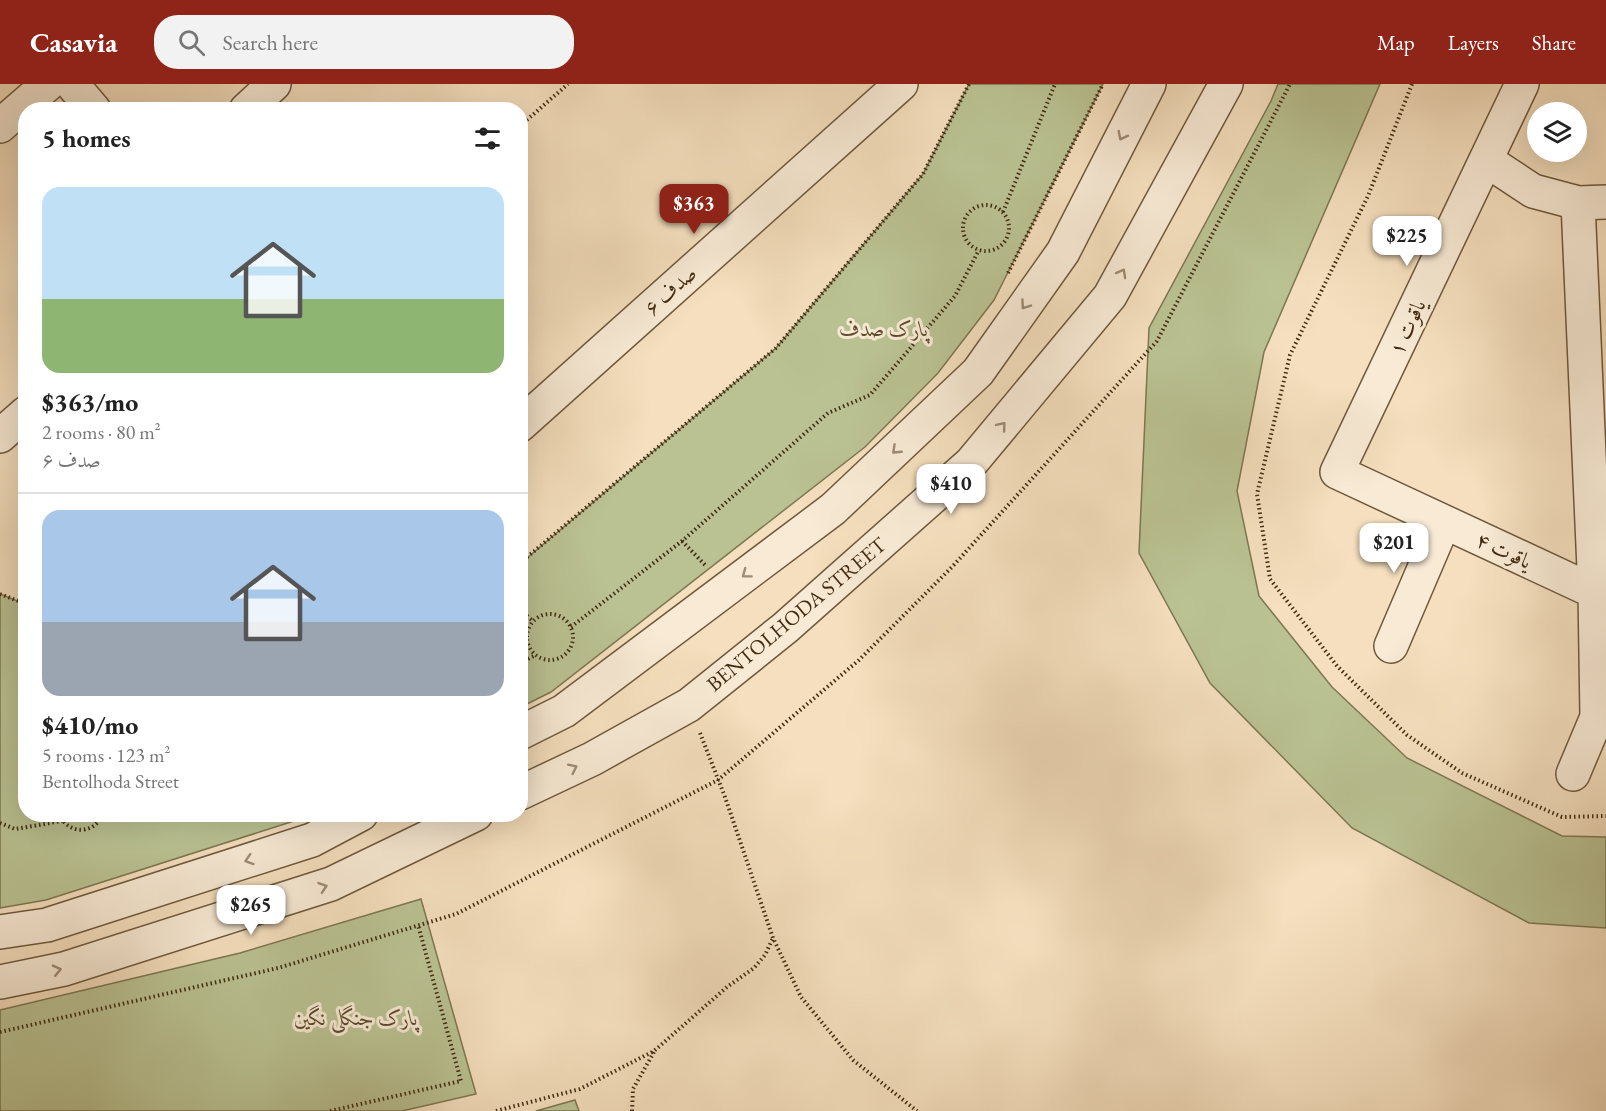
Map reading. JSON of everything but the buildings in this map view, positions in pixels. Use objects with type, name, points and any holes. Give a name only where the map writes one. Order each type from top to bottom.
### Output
[{"type":"street","points":[[27,102],[48,84]]},
{"type":"street","points":[[72,84],[87,102]]},
{"type":"street","points":[[255,102],[274,84]]},
{"type":"street","name":"صدف ۶","points":[[528,418],[901,84]]},
{"type":"street","points":[[528,729],[564,711],[833,509],[978,372],[1063,252],[1149,84]]},
{"type":"street","name":"BENTOLHODA STREET","points":[[528,789],[592,759],[688,705],[785,628],[971,463],[1110,296],[1226,84]]},
{"type":"street","name":"یاقوت ۱","points":[[1337,472],[1522,84]]},
{"type":"street","points":[[0,126],[18,110]]},
{"type":"street","points":[[1486,160],[1533,191],[1592,202],[1600,592],[1597,717],[1573,774]]},
{"type":"street","points":[[0,436],[18,420]]},
{"type":"street","name":"یاقوت ۴","points":[[1337,472],[1600,592]]},
{"type":"street","points":[[1391,646],[1444,522]]},
{"type":"street","points":[[0,932],[47,925],[312,840],[346,822]]},
{"type":"street","points":[[0,982],[64,969],[331,884],[459,822]]},
{"type":"path","points":[[528,119],[568,84]]},
{"type":"path","points":[[528,556],[776,348],[923,174],[969,84]]},
{"type":"path","points":[[1003,212],[1056,84]]},
{"type":"path","points":[[1005,279],[1103,84]]},
{"type":"path","points":[[990,205],[1003,212],[1009,226],[1005,240],[994,249],[979,250],[967,240],[964,234],[965,219],[975,207],[990,205]]},
{"type":"path","points":[[571,627],[682,541],[828,413],[870,395],[955,297],[979,250]]},
{"type":"path","points":[[0,594],[18,601]]},
{"type":"path","points":[[528,633],[533,621],[539,616],[554,614],[561,616],[571,627],[572,642],[564,654],[550,660],[536,655],[531,650],[528,639]]},
{"type":"path","points":[[528,617],[533,621]]},
{"type":"path","points":[[528,659],[536,655]]},
{"type":"path","points":[[688,705],[725,797],[773,938],[801,997],[853,1060],[916,1111]]},
{"type":"path","points":[[0,823],[15,829],[56,822]]},
{"type":"path","points":[[63,822],[81,831],[95,826],[98,822]]},
{"type":"path","points":[[330,1111],[461,1081],[418,925]]},
{"type":"path","points":[[496,1111],[580,1089],[654,1051],[727,987],[754,968],[765,955],[773,938]]},
{"type":"path","points":[[632,1111],[633,1089],[654,1051]]},
{"type":"green space","name":"پارک صدف","points":[[969,84],[1103,84],[994,300],[938,373],[865,447],[551,692],[528,704],[528,557],[776,348],[923,174]]},
{"type":"green space","points":[[1278,84],[1380,84],[1264,352],[1237,491],[1259,596],[1332,687],[1407,758],[1562,836],[1606,837],[1606,928],[1529,923],[1352,828],[1210,683],[1139,553],[1149,328]]},
{"type":"green space","points":[[0,594],[18,601],[18,822],[291,822],[46,900],[0,908]]},
{"type":"green space","name":"پارک جنگلی نگین","points":[[421,899],[476,1094],[402,1111],[0,1111],[0,1010],[240,953]]},
{"type":"green space","points":[[575,1100],[579,1111],[536,1111]]}]
